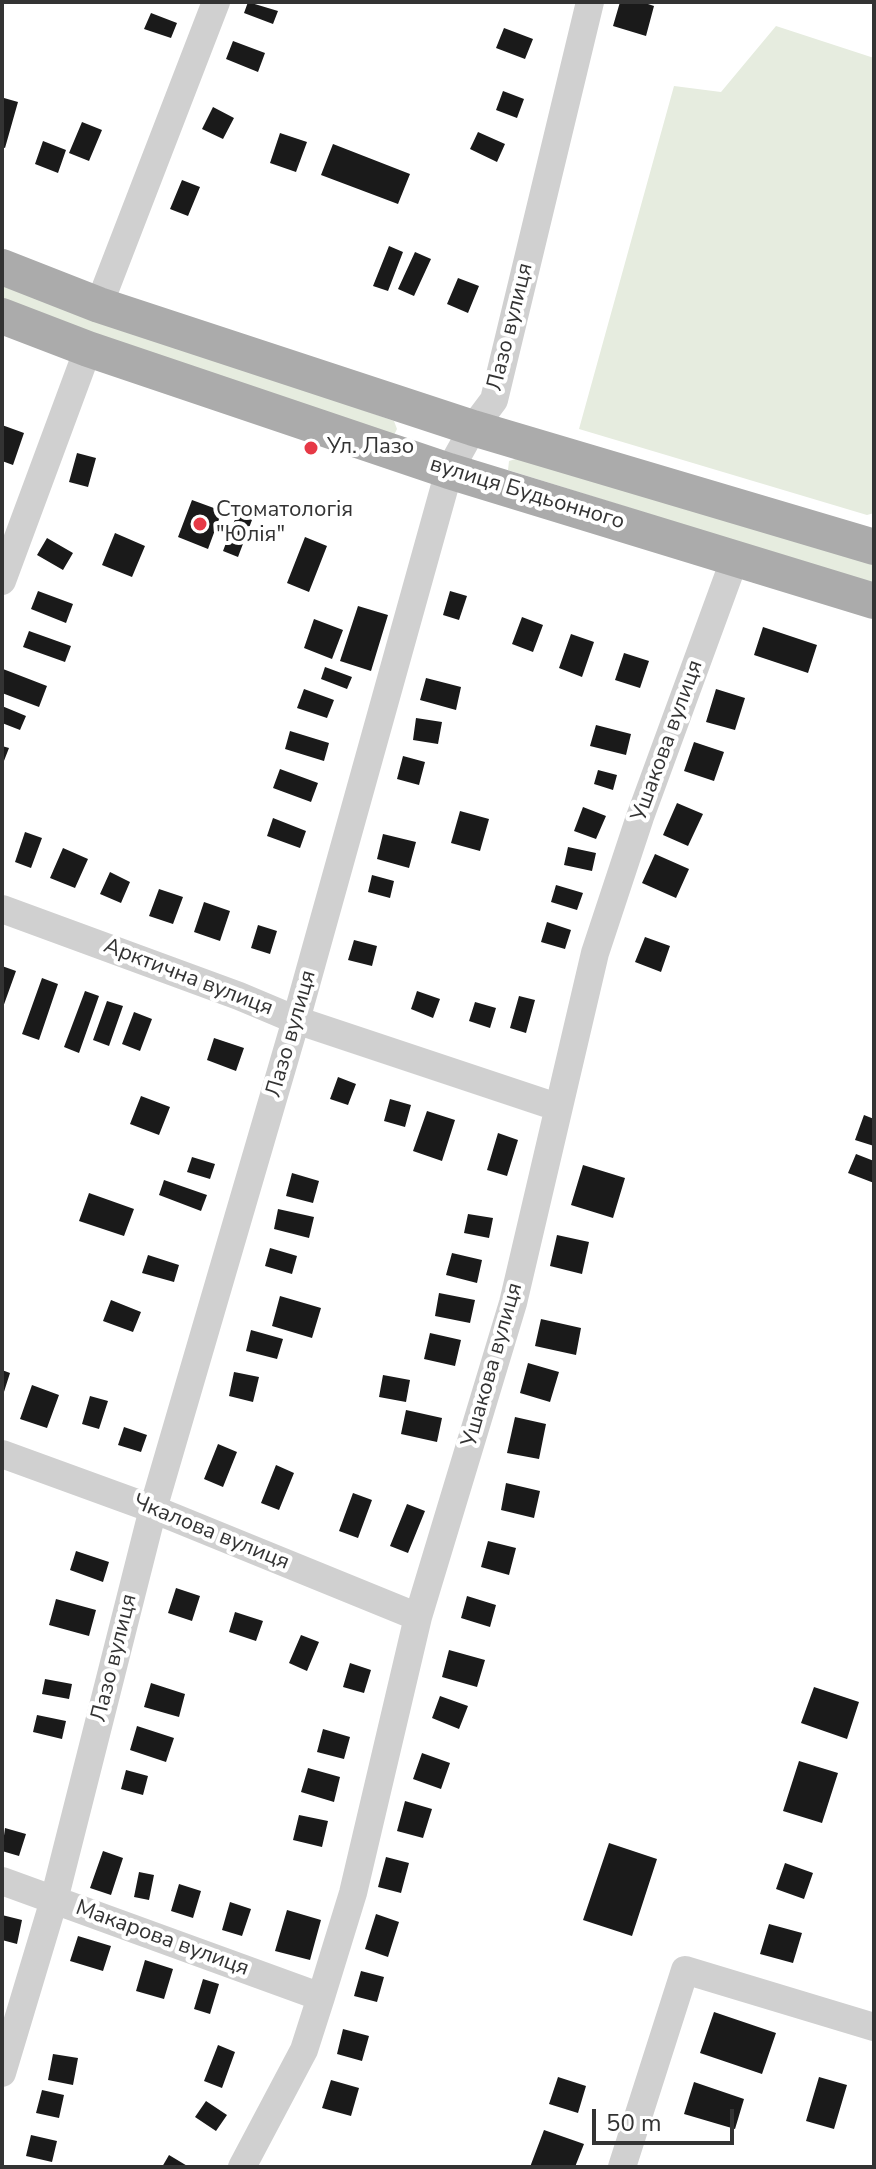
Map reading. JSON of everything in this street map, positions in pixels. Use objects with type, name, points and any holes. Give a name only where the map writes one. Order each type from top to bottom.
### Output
[{"type":"main road","points":[[2,267],[99,305],[473,428],[874,547]]},
{"type":"main road","name":"вулиця Будьонного","points":[[2,316],[88,349],[449,471],[874,601]]},
{"type":"street","points":[[99,305],[216,2]]},
{"type":"street","name":"Лазо вулиця","points":[[2,2073],[54,1900],[153,1509],[296,1020],[449,471],[473,428],[494,400],[590,2]]},
{"type":"street","points":[[2,581],[88,349]]},
{"type":"street","name":"Ушакова вулиця","points":[[242,2167],[304,2050],[353,1893],[418,1617],[513,1303],[595,953],[645,803],[735,558]]},
{"type":"street","name":"Арктична вулиця","points":[[2,909],[296,1020],[557,1107]]},
{"type":"street","name":"Чкалова вулиця","points":[[2,1454],[153,1509],[418,1617]]},
{"type":"street","name":"Макарова вулиця","points":[[2,1881],[321,1997]]},
{"type":"street","points":[[622,2167],[685,1970],[874,2027]]},
{"type":"shaded area","points":[[776,26],[874,58],[874,513],[867,515],[579,429],[674,86],[721,92]]},
{"type":"shaded area","points":[[2,283],[394,421],[397,429],[394,435],[2,304]]},
{"type":"shaded area","points":[[519,458],[874,564],[874,584],[508,470],[509,461]]},
{"type":"building","points":[[248,2],[278,11],[273,24],[244,13]]},
{"type":"building","points":[[620,2],[642,2],[654,6],[646,36],[613,26]]},
{"type":"building","points":[[151,13],[177,23],[171,38],[144,29]]},
{"type":"building","points":[[504,28],[533,39],[525,59],[496,48]]},
{"type":"building","points":[[233,41],[265,53],[258,72],[226,59]]},
{"type":"building","points":[[503,91],[524,99],[517,118],[496,110]]},
{"type":"building","points":[[4,98],[18,102],[5,148],[2,147]]},
{"type":"building","points":[[213,107],[234,118],[223,139],[202,129]]},
{"type":"building","points":[[82,122],[102,130],[89,161],[69,153]]},
{"type":"building","points":[[478,132],[505,144],[497,162],[470,149]]},
{"type":"building","points":[[280,133],[307,142],[296,172],[270,163]]},
{"type":"building","points":[[43,141],[66,150],[58,173],[35,164]]},
{"type":"building","points":[[333,144],[410,174],[398,204],[321,175]]},
{"type":"building","points":[[182,180],[200,187],[188,216],[170,209]]},
{"type":"building","points":[[389,246],[403,252],[388,291],[373,286]]},
{"type":"building","points":[[415,252],[431,259],[414,296],[398,289]]},
{"type":"building","points":[[458,278],[479,286],[468,313],[447,304]]},
{"type":"building","points":[[2,425],[24,433],[13,465],[2,461]]},
{"type":"building","points":[[77,453],[96,458],[88,487],[69,482]]},
{"type":"building","name":"Стоматологія \"Юлія\"","points":[[192,500],[222,511],[208,549],[178,537]]},
{"type":"building","points":[[237,514],[252,520],[238,557],[223,551]]},
{"type":"building","points":[[115,533],[145,546],[132,577],[102,565]]},
{"type":"building","points":[[305,537],[327,546],[309,592],[287,583]]},
{"type":"building","points":[[47,538],[73,553],[63,570],[37,555]]},
{"type":"building","points":[[38,591],[73,604],[66,623],[31,609]]},
{"type":"building","points":[[450,591],[467,596],[459,620],[443,615]]},
{"type":"building","points":[[358,606],[388,615],[371,671],[340,661]]},
{"type":"building","points":[[522,617],[543,625],[533,652],[512,644]]},
{"type":"building","points":[[314,619],[343,630],[332,659],[304,648]]},
{"type":"building","points":[[763,627],[817,645],[808,673],[754,655]]},
{"type":"building","points":[[29,631],[71,646],[65,662],[23,647]]},
{"type":"building","points":[[571,634],[594,642],[582,677],[559,668]]},
{"type":"building","points":[[624,653],[649,661],[640,688],[615,680]]},
{"type":"building","points":[[325,667],[352,677],[347,689],[321,679]]},
{"type":"building","points":[[3,669],[47,686],[39,707],[2,693]]},
{"type":"building","points":[[426,678],[461,687],[456,710],[420,700]]},
{"type":"building","points":[[304,689],[334,700],[327,718],[297,708]]},
{"type":"building","points":[[716,689],[745,698],[735,730],[706,722]]},
{"type":"building","points":[[2,706],[26,716],[20,730],[2,723]]},
{"type":"building","points":[[416,718],[442,722],[438,744],[413,740]]},
{"type":"building","points":[[596,725],[631,734],[626,755],[590,746]]},
{"type":"building","points":[[290,731],[329,743],[324,761],[285,749]]},
{"type":"building","points":[[694,742],[724,752],[714,781],[684,771]]},
{"type":"building","points":[[2,746],[9,748],[2,766]]},
{"type":"building","points":[[403,756],[425,762],[419,785],[397,779]]},
{"type":"building","points":[[280,769],[318,783],[311,802],[273,788]]},
{"type":"building","points":[[598,770],[617,775],[613,790],[594,784]]},
{"type":"building","points":[[677,803],[703,814],[688,846],[663,835]]},
{"type":"building","points":[[583,807],[606,816],[596,839],[574,831]]},
{"type":"building","points":[[460,811],[489,819],[480,851],[451,843]]},
{"type":"building","points":[[273,818],[306,831],[300,848],[267,836]]},
{"type":"building","points":[[25,832],[42,838],[31,868],[15,862]]},
{"type":"building","points":[[383,834],[416,842],[409,868],[377,859]]},
{"type":"building","points":[[568,847],[596,853],[592,871],[564,865]]},
{"type":"building","points":[[63,848],[88,859],[75,888],[50,878]]},
{"type":"building","points":[[655,854],[689,869],[676,898],[642,883]]},
{"type":"building","points":[[110,872],[130,882],[121,903],[100,894]]},
{"type":"building","points":[[372,875],[394,881],[390,898],[368,892]]},
{"type":"building","points":[[556,885],[583,893],[577,910],[551,902]]},
{"type":"building","points":[[159,889],[183,897],[173,924],[149,916]]},
{"type":"building","points":[[204,902],[230,911],[220,941],[194,932]]},
{"type":"building","points":[[547,922],[571,930],[565,949],[541,942]]},
{"type":"building","points":[[258,925],[277,931],[270,954],[251,948]]},
{"type":"building","points":[[645,937],[670,946],[661,972],[635,962]]},
{"type":"building","points":[[354,940],[377,946],[372,966],[348,960]]},
{"type":"building","points":[[2,966],[16,971],[2,1010]]},
{"type":"building","points":[[42,978],[58,984],[39,1040],[22,1034]]},
{"type":"building","points":[[85,991],[99,996],[79,1053],[64,1047]]},
{"type":"building","points":[[417,991],[440,999],[433,1018],[411,1009]]},
{"type":"building","points":[[519,996],[535,1000],[526,1033],[510,1028]]},
{"type":"building","points":[[107,1001],[123,1006],[109,1046],[93,1040]]},
{"type":"building","points":[[475,1002],[496,1008],[490,1028],[469,1021]]},
{"type":"building","points":[[134,1012],[152,1019],[140,1051],[122,1044]]},
{"type":"building","points":[[214,1038],[244,1048],[236,1071],[207,1060]]},
{"type":"building","points":[[338,1077],[356,1084],[348,1105],[330,1099]]},
{"type":"building","points":[[141,1096],[170,1107],[159,1135],[130,1124]]},
{"type":"building","points":[[390,1099],[411,1105],[405,1127],[384,1121]]},
{"type":"building","points":[[427,1111],[455,1120],[442,1161],[413,1151]]},
{"type":"building","points":[[864,1115],[874,1119],[874,1146],[855,1140]]},
{"type":"building","points":[[498,1133],[518,1140],[507,1176],[487,1170]]},
{"type":"building","points":[[856,1154],[874,1161],[874,1183],[848,1173]]},
{"type":"building","points":[[192,1157],[215,1164],[210,1179],[187,1172]]},
{"type":"building","points":[[583,1165],[625,1178],[613,1218],[571,1205]]},
{"type":"building","points":[[292,1173],[319,1181],[313,1203],[286,1196]]},
{"type":"building","points":[[164,1180],[207,1195],[201,1211],[159,1195]]},
{"type":"building","points":[[89,1193],[134,1209],[124,1236],[79,1221]]},
{"type":"building","points":[[278,1209],[314,1217],[309,1238],[274,1229]]},
{"type":"building","points":[[468,1214],[493,1218],[489,1238],[464,1233]]},
{"type":"building","points":[[557,1235],[589,1242],[582,1274],[550,1266]]},
{"type":"building","points":[[270,1248],[297,1256],[292,1274],[265,1266]]},
{"type":"building","points":[[452,1253],[482,1260],[477,1283],[446,1275]]},
{"type":"building","points":[[148,1255],[179,1265],[174,1282],[142,1273]]},
{"type":"building","points":[[439,1293],[475,1300],[470,1323],[435,1316]]},
{"type":"building","points":[[280,1296],[321,1308],[312,1338],[272,1326]]},
{"type":"building","points":[[111,1300],[141,1312],[133,1332],[103,1321]]},
{"type":"building","points":[[541,1319],[581,1328],[576,1355],[535,1346]]},
{"type":"building","points":[[251,1330],[283,1339],[277,1359],[246,1351]]},
{"type":"building","points":[[430,1333],[461,1340],[455,1366],[424,1359]]},
{"type":"building","points":[[528,1363],[559,1372],[550,1402],[520,1393]]},
{"type":"building","points":[[2,1370],[10,1373],[3,1395],[2,1395]]},
{"type":"building","points":[[234,1372],[259,1377],[253,1402],[229,1396]]},
{"type":"building","points":[[383,1375],[410,1380],[406,1402],[379,1397]]},
{"type":"building","points":[[32,1385],[59,1395],[47,1428],[20,1419]]},
{"type":"building","points":[[90,1396],[108,1401],[99,1429],[82,1424]]},
{"type":"building","points":[[406,1410],[442,1418],[437,1442],[401,1434]]},
{"type":"building","points":[[515,1417],[546,1424],[539,1459],[507,1453]]},
{"type":"building","points":[[124,1427],[147,1435],[141,1452],[118,1445]]},
{"type":"building","points":[[218,1444],[237,1452],[223,1487],[204,1479]]},
{"type":"building","points":[[276,1465],[294,1473],[279,1510],[261,1503]]},
{"type":"building","points":[[506,1483],[540,1491],[534,1518],[501,1510]]},
{"type":"building","points":[[353,1493],[372,1500],[358,1538],[339,1531]]},
{"type":"building","points":[[407,1504],[425,1511],[408,1553],[390,1546]]},
{"type":"building","points":[[488,1541],[516,1548],[509,1575],[481,1567]]},
{"type":"building","points":[[76,1551],[109,1562],[103,1582],[70,1570]]},
{"type":"building","points":[[176,1588],[200,1596],[192,1621],[168,1613]]},
{"type":"building","points":[[467,1596],[496,1605],[490,1627],[461,1618]]},
{"type":"building","points":[[56,1599],[96,1610],[89,1636],[49,1625]]},
{"type":"building","points":[[235,1612],[263,1621],[256,1641],[229,1632]]},
{"type":"building","points":[[301,1635],[319,1642],[307,1671],[289,1663]]},
{"type":"building","points":[[449,1650],[485,1660],[477,1687],[442,1677]]},
{"type":"building","points":[[350,1663],[371,1670],[364,1693],[343,1687]]},
{"type":"building","points":[[45,1679],[72,1684],[69,1699],[42,1694]]},
{"type":"building","points":[[151,1683],[185,1694],[179,1717],[144,1707]]},
{"type":"building","points":[[814,1687],[859,1702],[847,1739],[801,1723]]},
{"type":"building","points":[[440,1696],[468,1706],[459,1729],[432,1718]]},
{"type":"building","points":[[37,1715],[66,1721],[62,1739],[33,1732]]},
{"type":"building","points":[[137,1726],[174,1738],[166,1762],[130,1750]]},
{"type":"building","points":[[323,1729],[350,1737],[344,1759],[317,1752]]},
{"type":"building","points":[[422,1753],[450,1763],[441,1789],[413,1779]]},
{"type":"building","points":[[799,1761],[838,1773],[822,1823],[783,1811]]},
{"type":"building","points":[[308,1768],[340,1777],[334,1802],[301,1792]]},
{"type":"building","points":[[126,1770],[148,1776],[143,1795],[121,1789]]},
{"type":"building","points":[[405,1801],[432,1809],[423,1838],[397,1831]]},
{"type":"building","points":[[299,1815],[328,1821],[322,1847],[293,1840]]},
{"type":"building","points":[[5,1828],[26,1834],[19,1856],[2,1851]]},
{"type":"building","points":[[609,1843],[657,1859],[632,1936],[583,1920]]},
{"type":"building","points":[[103,1851],[123,1858],[111,1895],[90,1888]]},
{"type":"building","points":[[386,1857],[409,1863],[401,1893],[378,1887]]},
{"type":"building","points":[[785,1863],[813,1873],[804,1899],[776,1889]]},
{"type":"building","points":[[139,1872],[154,1875],[149,1900],[134,1897]]},
{"type":"building","points":[[179,1884],[201,1891],[193,1918],[171,1911]]},
{"type":"building","points":[[230,1902],[251,1909],[242,1936],[222,1930]]},
{"type":"building","points":[[287,1910],[321,1920],[310,1960],[275,1951]]},
{"type":"building","points":[[376,1914],[399,1922],[388,1957],[365,1949]]},
{"type":"building","points":[[2,1915],[22,1920],[17,1944],[2,1940]]},
{"type":"building","points":[[769,1924],[802,1933],[793,1963],[760,1954]]},
{"type":"building","points":[[78,1936],[111,1946],[103,1971],[70,1961]]},
{"type":"building","points":[[145,1960],[173,1969],[164,1999],[136,1991]]},
{"type":"building","points":[[361,1971],[384,1977],[377,2002],[354,1996]]},
{"type":"building","points":[[203,1979],[219,1984],[210,2014],[194,2009]]},
{"type":"building","points":[[714,2012],[776,2033],[762,2074],[700,2053]]},
{"type":"building","points":[[343,2029],[369,2036],[362,2061],[337,2054]]},
{"type":"building","points":[[218,2045],[235,2052],[222,2088],[204,2081]]},
{"type":"building","points":[[53,2054],[78,2058],[73,2085],[48,2080]]},
{"type":"building","points":[[558,2077],[586,2086],[578,2113],[549,2104]]},
{"type":"building","points":[[819,2077],[847,2085],[834,2129],[806,2121]]},
{"type":"building","points":[[331,2080],[359,2088],[351,2116],[322,2108]]},
{"type":"building","points":[[694,2082],[744,2099],[735,2129],[684,2114]]},
{"type":"building","points":[[42,2090],[64,2095],[59,2118],[36,2113]]},
{"type":"building","points":[[206,2101],[227,2115],[216,2131],[195,2117]]},
{"type":"building","points":[[544,2130],[584,2144],[575,2167],[530,2167]]},
{"type":"building","points":[[31,2135],[57,2141],[52,2162],[26,2156]]},
{"type":"building","points":[[169,2155],[189,2167],[162,2167]]},
{"type":"place","name":"Ул. Лазо","points":[[311,448]]},
{"type":"place","name":"Стоматологія \"Юлія\"","points":[[200,524]]}]
